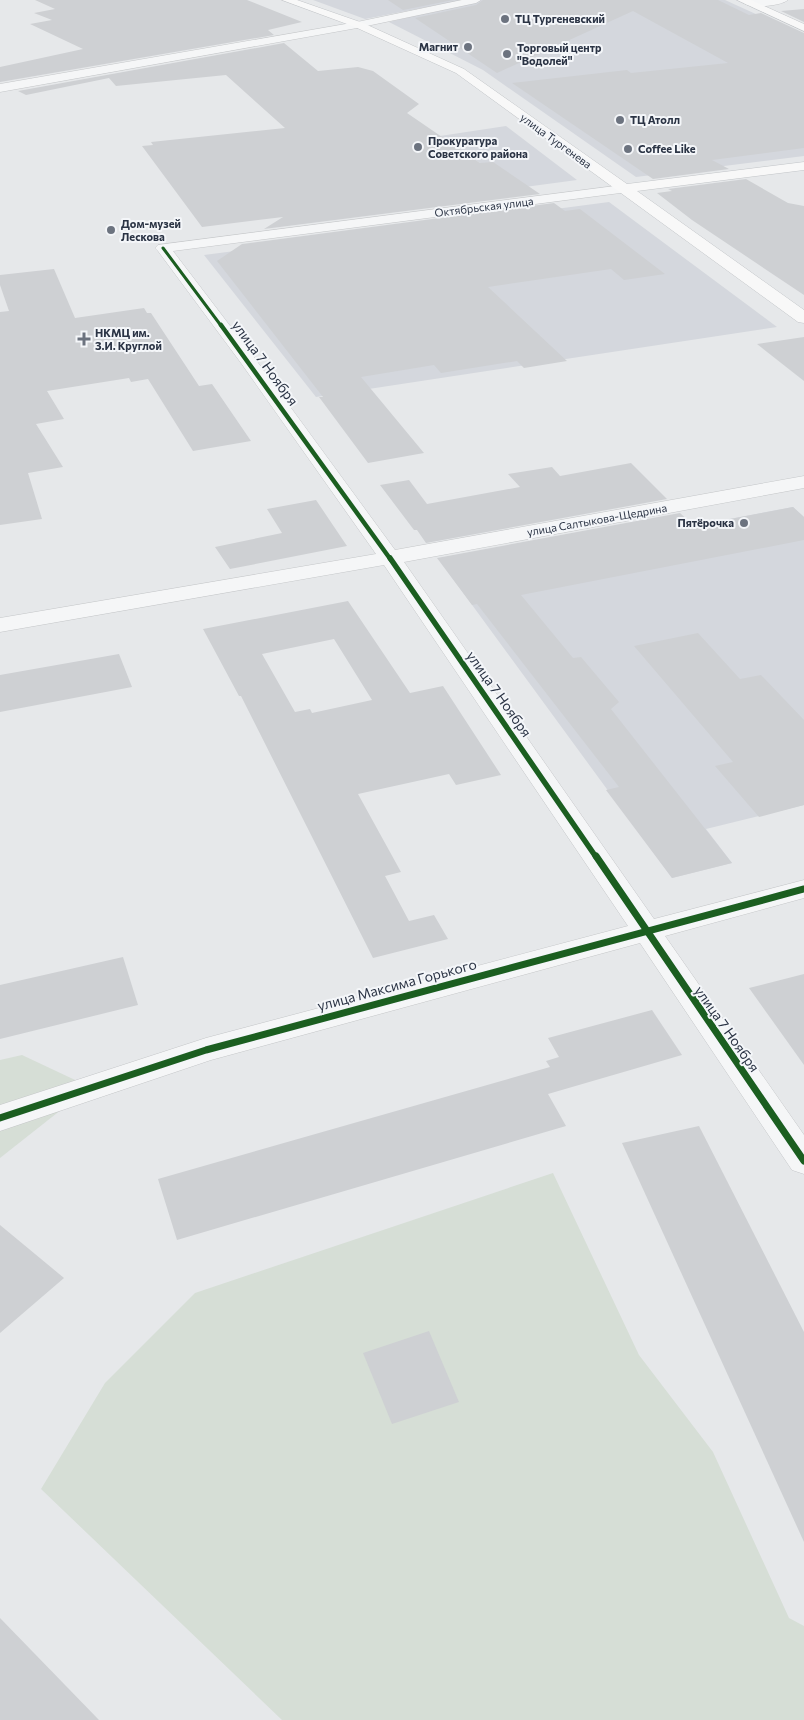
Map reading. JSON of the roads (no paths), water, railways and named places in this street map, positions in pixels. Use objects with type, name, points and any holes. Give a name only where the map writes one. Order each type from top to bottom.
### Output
[{"type":"main road","name":"улица Тургенева","points":[[287,0],[359,25],[460,71],[804,318]]},
{"type":"main road","points":[[745,2],[804,28]]},
{"type":"main road","name":"Октябрьская улица","points":[[623,189],[804,166]]},
{"type":"street","points":[[0,88],[359,25],[476,0]]},
{"type":"street","points":[[745,2],[783,0]]},
{"type":"street","name":"Октябрьская улица","points":[[163,248],[623,189]]},
{"type":"street","name":"улица 7 Ноября","points":[[163,248],[255,369],[390,557],[804,1161]]},
{"type":"street","name":"улица Салтыкова-Щедрина","points":[[0,625],[804,482]]},
{"type":"street","name":"улица Максима Горького","points":[[0,1118],[206,1050],[804,889]]},
{"type":"place","name":"ТЦ Тургеневский","points":[[505,19]]},
{"type":"place","name":"Магнит","points":[[468,47]]},
{"type":"place","name":"Торговый центр \"Водолей\"","points":[[507,54]]},
{"type":"place","name":"ТЦ Атолл","points":[[620,120]]},
{"type":"place","name":"Прокуратура Советского района","points":[[418,147]]},
{"type":"place","name":"Coffee Like","points":[[628,149]]},
{"type":"place","name":"Дом-музей Лескова","points":[[111,230]]},
{"type":"place","name":"НКМЦ им. З.И. Круглой","points":[[84,339]]},
{"type":"place","name":"Пятёрочка","points":[[744,523]]}]
